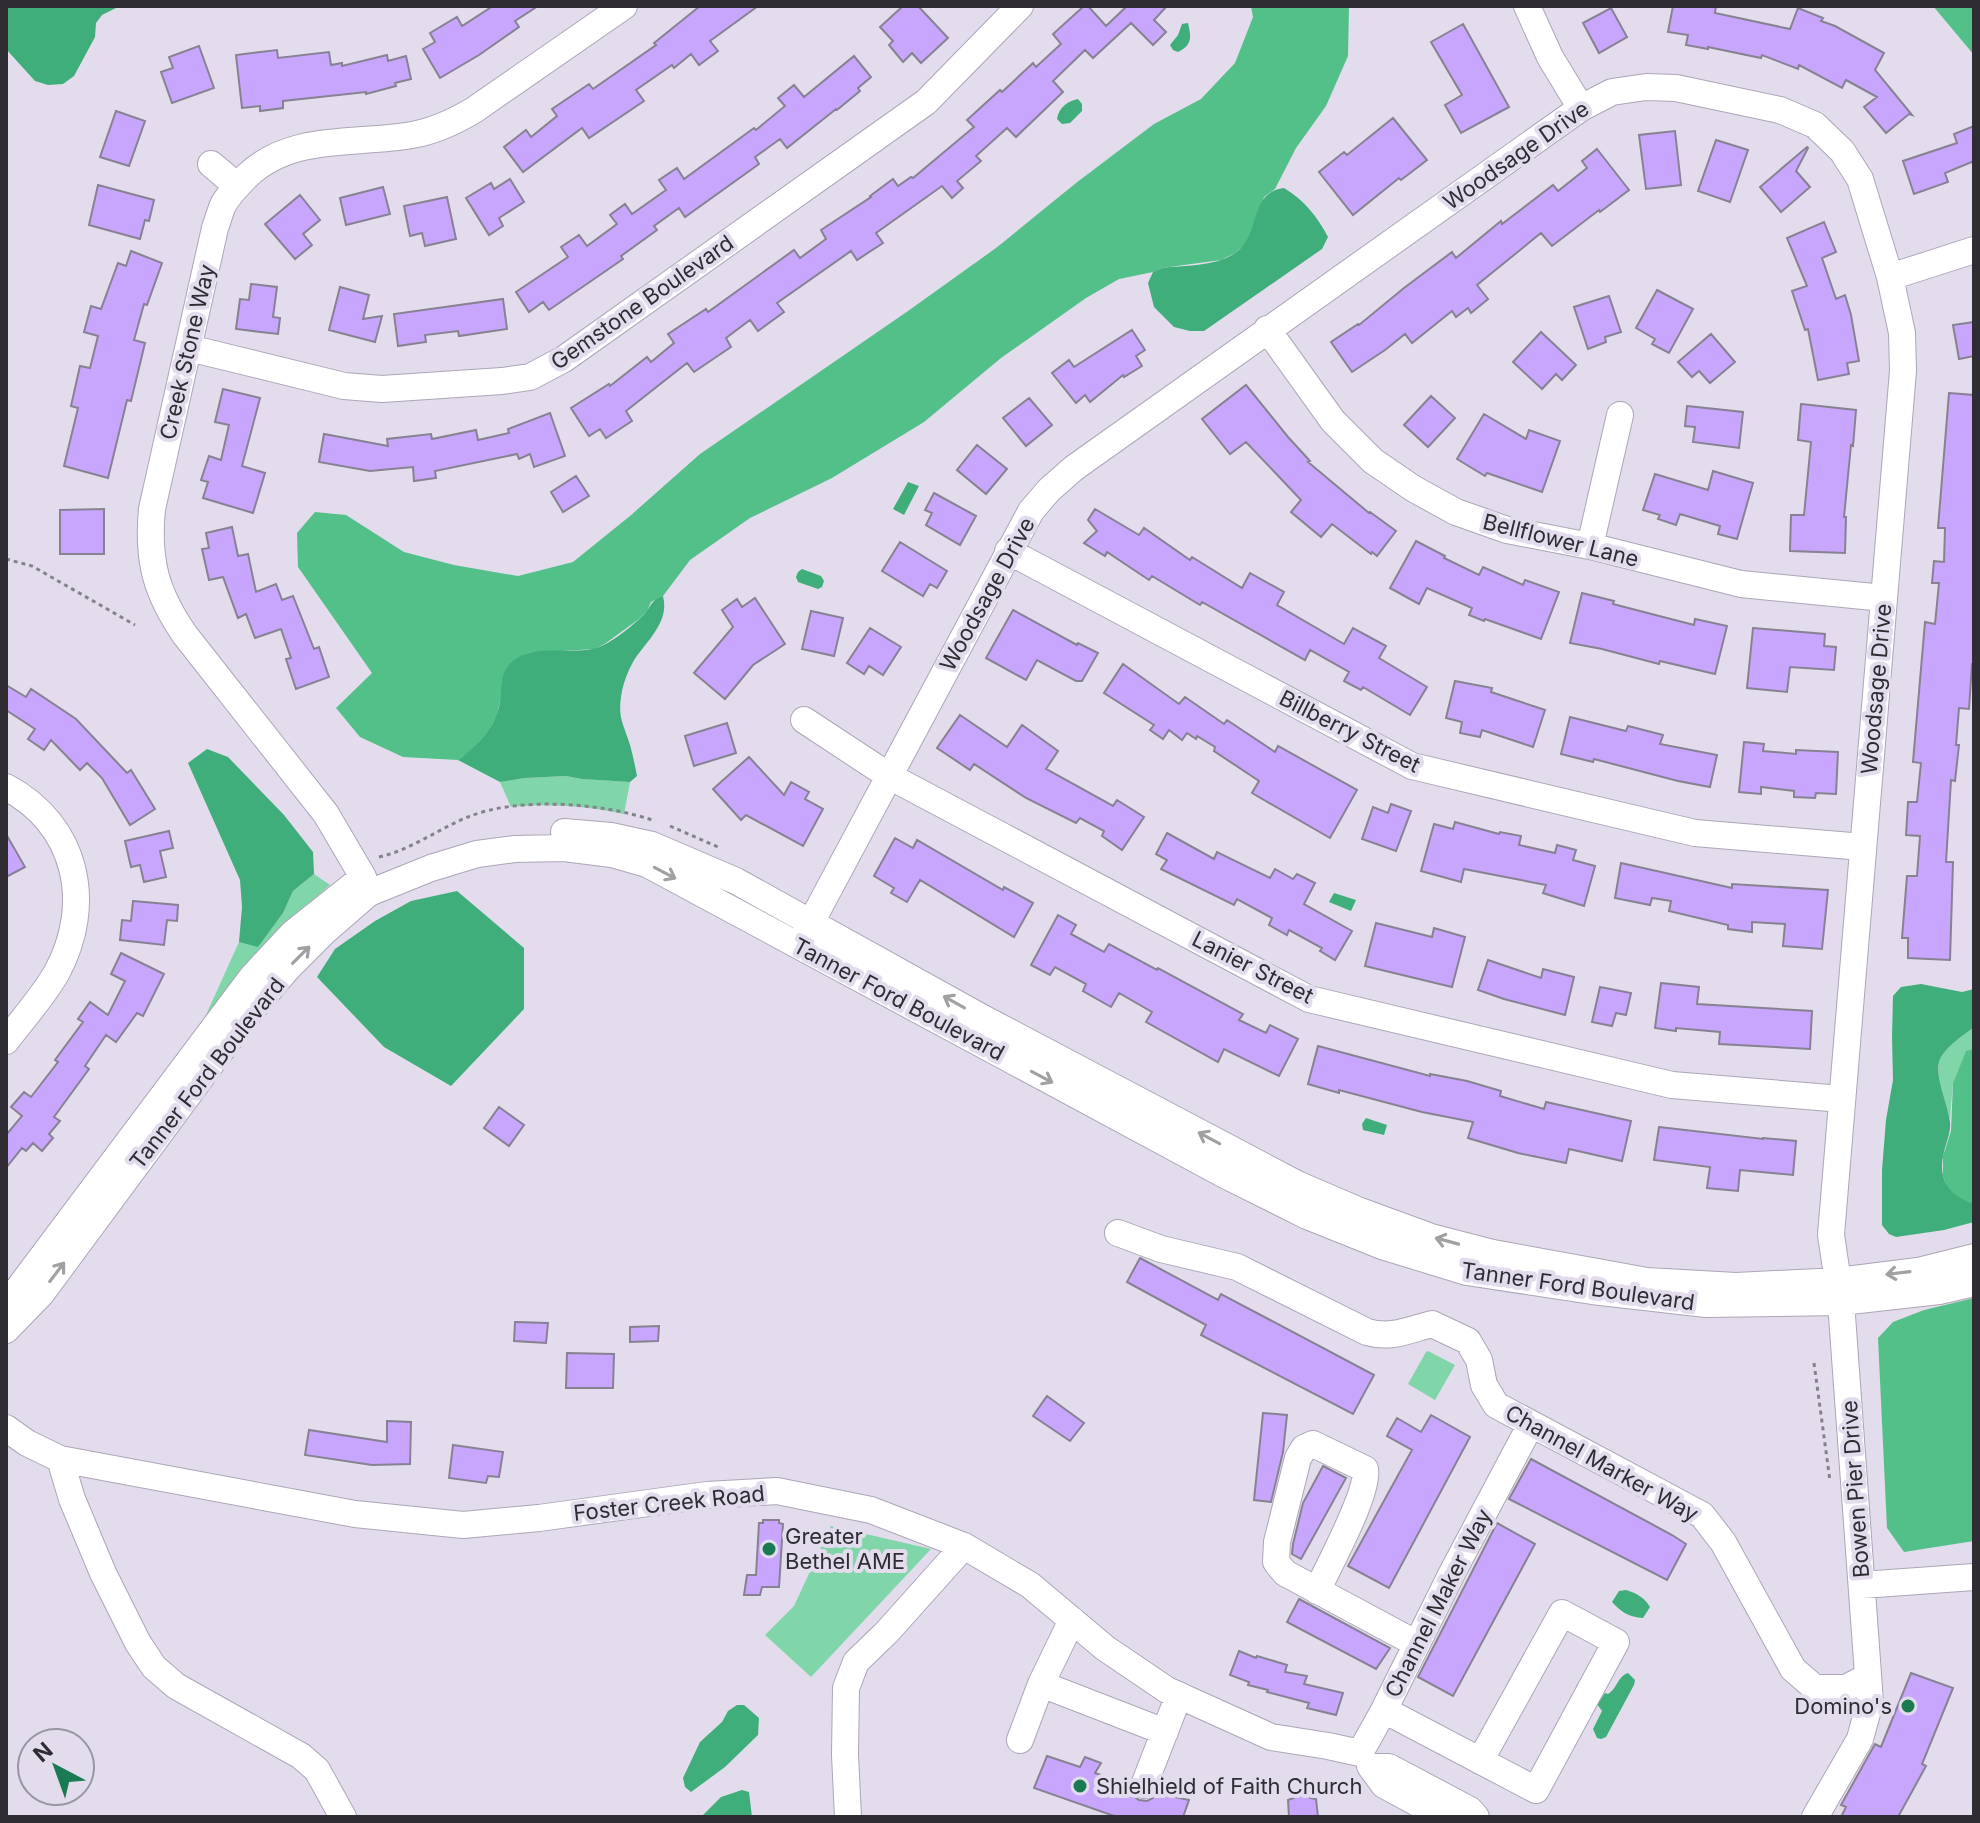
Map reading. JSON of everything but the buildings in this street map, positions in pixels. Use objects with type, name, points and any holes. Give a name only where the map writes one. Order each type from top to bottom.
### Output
[{"type":"street","name":"Creek Stone Way","points":[[366,885],[326,814],[185,635],[169,611],[152,565],[149,536],[152,509],[215,228],[223,205],[237,186],[255,169],[272,159],[296,148],[412,135],[449,125],[624,6]]},
{"type":"street","points":[[1527,6],[1550,57],[1581,108]]},
{"type":"street","name":"Gemstone Boulevard","points":[[189,348],[344,386],[382,389],[530,377],[564,359],[926,102],[1008,10]]},
{"type":"street","name":"Woodsage Drive","points":[[805,934],[1031,511],[1074,468],[1581,108],[1612,92],[1646,87],[1676,88],[1780,110],[1815,125],[1842,151],[1860,179],[1890,277],[1902,333],[1903,371],[1831,1235],[1839,1291]]},
{"type":"street","points":[[211,164],[237,186]]},
{"type":"street","points":[[1890,277],[1974,250]]},
{"type":"street","name":"Bellflower Lane","points":[[1267,329],[1333,421],[1373,461],[1456,512],[1507,530],[1590,546],[1741,584],[1884,598]]},
{"type":"street","points":[[1590,546],[1620,415]]},
{"type":"street","name":"Billberry Street","points":[[1008,551],[1412,766],[1695,833],[1863,847]]},
{"type":"street","name":"Lanier Street","points":[[804,720],[889,776],[1309,999],[1672,1085],[1842,1099]]},
{"type":"street","points":[[6,787],[43,815],[66,848],[76,884],[76,913],[70,944],[56,974],[6,1041]]},
{"type":"street","name":"Tanner Ford Boulevard","points":[[6,1301],[252,977],[292,934],[327,904],[366,885],[402,861],[455,843],[521,831],[598,834],[652,845],[736,881],[805,934],[981,1017],[1297,1184],[1431,1237],[1493,1253],[1647,1281],[1839,1291],[1939,1291],[1974,1283]]},
{"type":"street","name":"Tanner Ford Boulevard","points":[[6,1330],[41,1294],[245,1018],[366,885]]},
{"type":"street","name":"Channel Marker Way","points":[[1118,1233],[1161,1249],[1237,1267],[1367,1332],[1380,1336],[1392,1335],[1432,1324],[1468,1341],[1479,1360],[1484,1385],[1496,1405],[1702,1515],[1723,1542],[1793,1669],[1815,1688],[1846,1688],[1867,1677]]},
{"type":"street","name":"Tanner Ford Boulevard","points":[[1839,1291],[1974,1257]]},
{"type":"street","name":"Bowen Pier Drive","points":[[1815,1817],[1860,1739],[1870,1702],[1839,1291]]},
{"type":"street","name":"Channel Maker Way","points":[[1365,1760],[1384,1710],[1531,1424]]},
{"type":"street","name":"Foster Creek Road","points":[[6,1428],[27,1443],[60,1459],[355,1514],[463,1525],[707,1495],[777,1491],[871,1510],[964,1546],[1030,1585],[1105,1648],[1167,1690],[1271,1737],[1328,1746],[1365,1760]]},
{"type":"street","points":[[1317,1591],[1362,1496],[1367,1478],[1365,1469],[1313,1444],[1304,1448],[1298,1458],[1277,1542],[1276,1562],[1285,1573],[1317,1591],[1417,1644]]},
{"type":"street","points":[[60,1459],[72,1499],[103,1573],[138,1643],[154,1667],[176,1686],[301,1756],[317,1770],[343,1817]]},
{"type":"street","points":[[848,1817],[846,1688],[856,1662],[964,1546]]},
{"type":"street","points":[[1862,1585],[1974,1577]]},
{"type":"street","points":[[1384,1710],[1480,1761],[1536,1790],[1616,1642],[1562,1613],[1480,1761]]},
{"type":"street","points":[[1020,1740],[1041,1684],[1072,1620]]},
{"type":"street","points":[[1041,1684],[1165,1732]]},
{"type":"street","points":[[1144,1785],[1179,1695]]},
{"type":"street","points":[[1365,1760],[1384,1785],[1443,1817]]},
{"type":"street","points":[[1365,1760],[1389,1767],[1470,1810],[1476,1817]]},
{"type":"path","points":[[6,559],[32,566],[135,625]]},
{"type":"path","points":[[1814,1363],[1831,1487]]},
{"type":"shaded area","points":[[6,6],[120,6],[102,15],[96,23],[95,37],[74,76],[63,84],[48,85],[35,81],[6,49]]},
{"type":"shaded area","points":[[1251,6],[1349,6],[1348,56],[1326,106],[1296,148],[1275,189],[1264,197],[1251,235],[1235,253],[1221,260],[1162,268],[1119,279],[1086,298],[1001,358],[924,422],[832,478],[750,518],[690,560],[663,596],[651,602],[639,619],[606,643],[595,649],[528,653],[500,701],[497,716],[488,732],[458,760],[403,757],[360,737],[336,708],[372,673],[298,567],[297,533],[315,512],[346,515],[404,552],[454,565],[518,576],[573,562],[700,454],[996,248],[1154,124],[1201,99],[1235,63],[1253,17]]},
{"type":"shaded area","points":[[1933,6],[1974,6],[1974,55]]},
{"type":"shaded area","points":[[1188,23],[1189,43],[1178,52],[1173,50],[1170,45],[1182,24]]},
{"type":"shaded area","points":[[1078,99],[1082,111],[1070,123],[1062,124],[1057,119],[1060,111],[1067,103]]},
{"type":"shaded area","points":[[1284,188],[1304,203],[1319,222],[1328,237],[1322,249],[1204,331],[1174,327],[1154,307],[1148,283],[1153,272],[1162,268],[1209,263],[1235,253],[1244,245],[1265,197],[1272,191]]},
{"type":"shaded area","points":[[908,482],[919,486],[904,515],[893,509]]},
{"type":"shaded area","points":[[802,569],[821,576],[824,581],[822,587],[818,589],[798,582],[796,577]]},
{"type":"shaded area","points":[[663,596],[660,623],[633,662],[622,691],[620,714],[637,776],[630,782],[566,776],[500,782],[458,760],[479,742],[495,720],[504,674],[517,658],[538,651],[585,650],[602,646],[630,627],[654,601]]},
{"type":"shaded area","points":[[207,749],[228,757],[284,815],[313,852],[314,874],[293,891],[283,913],[258,947],[239,942],[242,907],[240,880],[188,763]]},
{"type":"shaded area","points":[[566,776],[630,782],[624,814],[568,806],[511,807],[500,782]]},
{"type":"shaded area","points":[[314,874],[330,885],[305,907],[201,1026],[239,942],[258,946],[283,913],[293,891]]},
{"type":"shaded area","points":[[457,891],[524,948],[524,1009],[451,1086],[384,1047],[317,977],[335,949],[375,921],[411,901]]},
{"type":"shaded area","points":[[1334,893],[1356,900],[1351,911],[1329,902]]},
{"type":"shaded area","points":[[1921,984],[1962,992],[1974,989],[1974,1027],[1945,1051],[1938,1068],[1950,1122],[1942,1171],[1952,1191],[1974,1203],[1974,1222],[1896,1237],[1882,1225],[1882,1170],[1893,1080],[1893,996],[1901,987]]},
{"type":"shaded area","points":[[1974,1027],[1974,1049],[1966,1052],[1953,1083],[1950,1119],[1940,1083],[1939,1063],[1948,1047]]},
{"type":"shaded area","points":[[1974,1049],[1974,1203],[1959,1199],[1948,1190],[1943,1176],[1943,1156],[1951,1131],[1953,1083],[1966,1051]]},
{"type":"shaded area","points":[[1366,1118],[1387,1125],[1384,1135],[1363,1130],[1362,1124]]},
{"type":"shaded area","points":[[1974,1298],[1974,1541],[1904,1552],[1887,1528],[1878,1338],[1893,1322],[1924,1310]]},
{"type":"shaded area","points":[[1428,1351],[1455,1365],[1435,1400],[1408,1384]]},
{"type":"shaded area","points":[[831,1526],[931,1549],[811,1677],[765,1635],[794,1606]]},
{"type":"shaded area","points":[[1626,1590],[1640,1596],[1650,1607],[1643,1618],[1626,1613],[1612,1602],[1619,1591]]},
{"type":"shaded area","points":[[1628,1673],[1635,1680],[1634,1685],[1606,1737],[1597,1738],[1593,1729],[1602,1711],[1597,1704]]},
{"type":"shaded area","points":[[737,1705],[744,1705],[759,1718],[758,1735],[725,1767],[691,1792],[685,1787],[683,1778],[700,1742]]},
{"type":"shaded area","points":[[742,1790],[749,1792],[752,1817],[701,1817],[721,1797]]},
{"type":"place","name":"Greater Bethel AME","points":[[769,1549]]},
{"type":"place","name":"Domino's","points":[[1908,1706]]},
{"type":"place","name":"Shielhield of Faith Church","points":[[1080,1786]]}]
